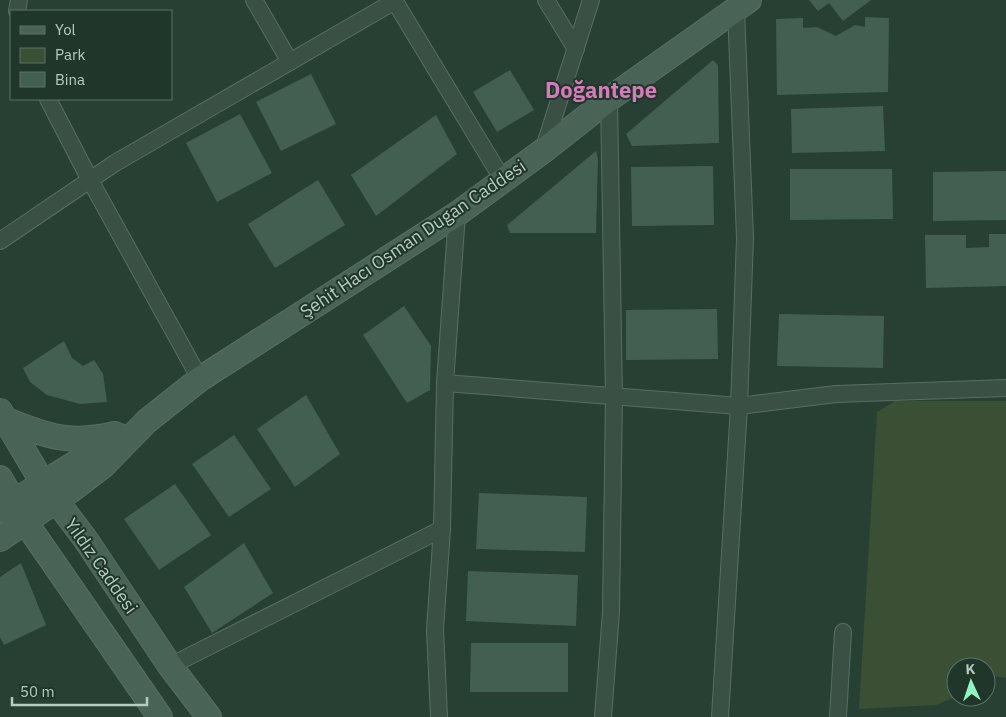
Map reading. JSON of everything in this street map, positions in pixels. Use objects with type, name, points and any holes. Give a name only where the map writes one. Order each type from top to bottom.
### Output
[{"type":"main road","name":"Şehit Hacı Osman Dugan Caddesi","points":[[49,493],[103,466],[138,425],[200,379],[457,214],[543,151],[609,99],[742,5]]},
{"type":"main road","points":[[2,415],[43,435],[66,439],[93,439],[138,425]]},
{"type":"main road","name":"Yıldız Caddesi","points":[[2,415],[49,493],[86,540],[170,666],[209,717]]},
{"type":"main road","name":"Yıldız Caddesi","points":[[0,478],[7,506],[26,523],[160,717]]},
{"type":"main road","points":[[7,506],[49,493]]},
{"type":"main road","points":[[0,539],[26,523],[49,493]]},
{"type":"street","points":[[254,0],[290,62]]},
{"type":"street","points":[[546,0],[576,49]]},
{"type":"street","points":[[543,151],[591,0]]},
{"type":"street","points":[[0,240],[115,163],[394,1],[503,180]]},
{"type":"street","points":[[720,717],[739,406],[745,238],[742,5]]},
{"type":"street","points":[[603,717],[611,612],[614,397],[609,99]]},
{"type":"street","points":[[49,100],[90,180],[200,379]]},
{"type":"street","points":[[439,717],[435,629],[442,529],[445,383],[457,214]]},
{"type":"street","points":[[445,383],[739,406],[836,394],[1006,388]]},
{"type":"street","points":[[170,666],[442,529]]},
{"type":"street","points":[[838,717],[842,632]]},
{"type":"green space","points":[[895,401],[1006,401],[1006,678],[996,677],[996,657],[946,657],[946,701],[936,705],[859,709],[877,412]]},
{"type":"building","points":[[809,0],[871,0],[843,21],[829,3],[818,11]]},
{"type":"building","points":[[865,17],[889,18],[888,92],[777,95],[776,19],[803,18],[803,28],[817,27],[836,36],[855,25],[865,27]]},
{"type":"building","points":[[713,60],[718,65],[719,143],[632,146],[626,134]]},
{"type":"building","points":[[510,70],[534,110],[497,132],[473,92]]},
{"type":"building","points":[[311,74],[336,124],[281,151],[256,102]]},
{"type":"building","points":[[883,106],[885,151],[792,153],[791,109]]},
{"type":"building","points":[[240,114],[272,173],[217,202],[186,143]]},
{"type":"building","points":[[436,115],[457,154],[376,216],[351,175]]},
{"type":"building","points":[[596,151],[598,159],[596,233],[510,233],[507,225]]},
{"type":"building","points":[[713,166],[714,225],[632,226],[631,167]]},
{"type":"building","points":[[790,169],[892,169],[893,219],[790,220]]},
{"type":"building","points":[[1006,171],[1006,220],[933,221],[933,172]]},
{"type":"building","points":[[318,180],[345,225],[275,268],[248,224]]},
{"type":"building","points":[[989,234],[1006,234],[1006,286],[926,288],[925,235],[966,235],[966,248],[989,247]]},
{"type":"building","points":[[404,306],[431,346],[430,390],[407,403],[363,335]]},
{"type":"building","points":[[717,309],[718,359],[626,360],[626,310]]},
{"type":"building","points":[[779,314],[884,316],[883,368],[777,366]]},
{"type":"building","points":[[64,341],[72,358],[83,366],[94,360],[103,374],[107,402],[80,404],[47,395],[30,382],[23,368]]},
{"type":"building","points":[[306,395],[340,454],[295,487],[257,429]]},
{"type":"building","points":[[234,435],[271,489],[229,517],[192,464]]},
{"type":"building","points":[[175,484],[211,535],[159,570],[124,519]]},
{"type":"building","points":[[479,493],[587,497],[585,552],[476,549]]},
{"type":"building","points":[[244,543],[273,593],[212,633],[184,587]]},
{"type":"building","points":[[21,563],[46,625],[4,645],[0,637],[0,577]]},
{"type":"building","points":[[468,571],[578,575],[576,626],[466,621]]},
{"type":"building","points":[[471,643],[568,643],[568,692],[470,692]]},
{"type":"district","name":"Doğantepe","points":[[601,90]]}]
